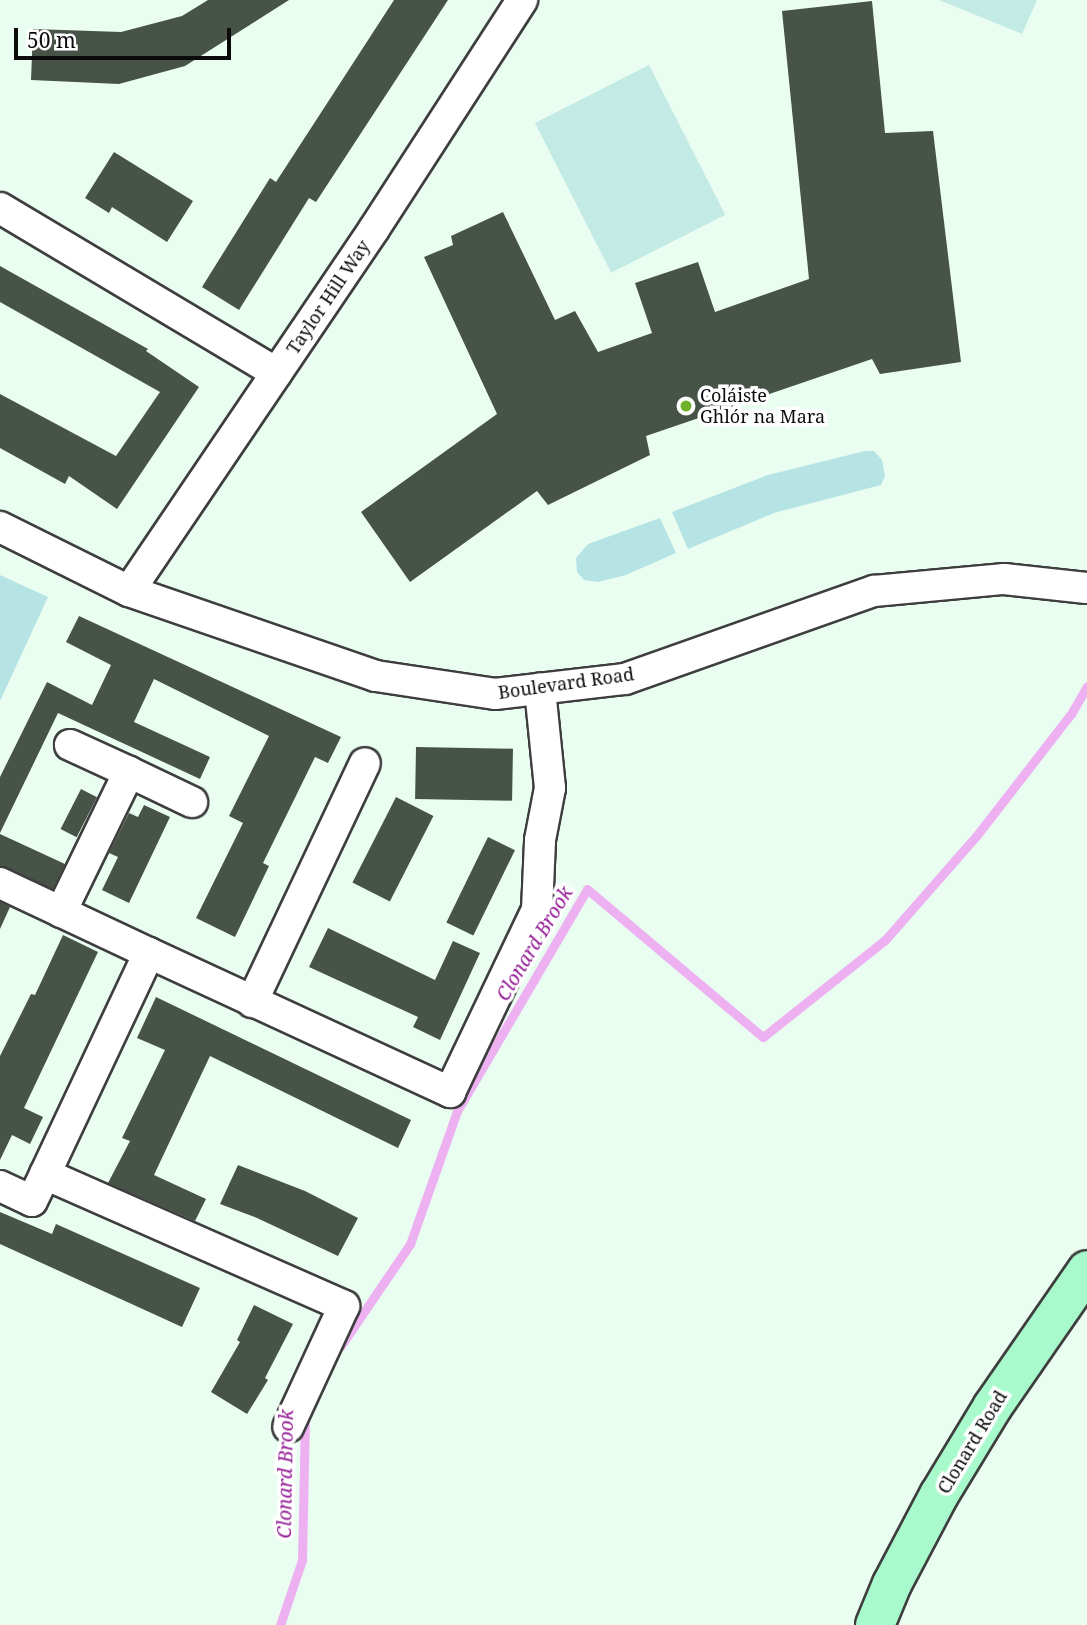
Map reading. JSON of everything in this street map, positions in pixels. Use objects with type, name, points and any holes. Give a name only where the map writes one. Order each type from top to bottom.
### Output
[{"type":"main road","name":"Clonard Road","points":[[875,1625],[892,1584],[946,1484],[993,1406],[1087,1269]]},
{"type":"street","name":"Taylor Hill Way","points":[[129,591],[522,0]]},
{"type":"street","points":[[0,208],[276,373]]},
{"type":"street","name":"Boulevard Road","points":[[0,527],[129,591],[376,676],[495,694],[625,679],[874,591],[1004,579],[1087,588]]},
{"type":"street","points":[[0,883],[450,1092],[537,910],[540,840],[550,788],[540,689]]},
{"type":"street","points":[[70,745],[192,802]]},
{"type":"street","points":[[252,1002],[365,763]]},
{"type":"street","points":[[61,912],[129,772]]},
{"type":"street","points":[[0,1186],[32,1201],[149,953]]},
{"type":"street","points":[[45,1174],[344,1306],[288,1427]]},
{"type":"shaded area","points":[[939,0],[1037,0],[1022,34]]},
{"type":"shaded area","points":[[649,65],[725,215],[611,273],[535,123]]},
{"type":"shaded area","points":[[874,451],[882,460],[885,476],[881,485],[774,513],[688,549],[672,512],[768,475]]},
{"type":"shaded area","points":[[660,518],[676,553],[626,575],[598,582],[584,580],[577,572],[576,558],[588,544]]},
{"type":"shaded area","points":[[0,575],[48,597],[0,701]]},
{"type":"building","points":[[208,0],[289,0],[185,66],[119,84],[31,80],[33,29],[121,32],[182,16]]},
{"type":"building","points":[[394,0],[448,0],[316,202],[309,198],[239,310],[202,287],[270,178],[276,182]]},
{"type":"building","points":[[872,1],[885,133],[933,131],[961,362],[880,374],[872,359],[646,436],[650,455],[548,505],[537,491],[410,582],[361,512],[497,414],[424,257],[453,245],[451,236],[503,212],[555,320],[575,311],[598,352],[652,333],[635,283],[698,262],[715,312],[809,279],[782,11]]},
{"type":"building","points":[[114,152],[193,201],[167,242],[112,207],[109,213],[85,198]]},
{"type":"building","points":[[0,266],[148,349],[146,351],[199,387],[117,509],[69,476],[65,484],[0,448],[0,394],[116,456],[160,392],[0,302]]},
{"type":"building","points":[[79,616],[341,737],[328,763],[315,757],[263,863],[269,866],[235,937],[196,918],[243,823],[229,816],[269,736],[154,679],[134,722],[210,757],[200,779],[58,713],[0,833],[0,777],[47,682],[92,705],[111,665],[66,642]]},
{"type":"building","points":[[416,747],[513,749],[512,801],[415,799]]},
{"type":"building","points":[[81,789],[97,797],[77,837],[61,829]]},
{"type":"building","points":[[396,797],[433,816],[390,902],[352,883]]},
{"type":"building","points":[[144,805],[170,817],[129,903],[102,890],[118,857],[109,853],[129,813],[138,817]]},
{"type":"building","points":[[0,834],[65,864],[53,889],[0,866]]},
{"type":"building","points":[[488,837],[515,850],[473,936],[446,922]]},
{"type":"building","points":[[0,902],[10,907],[0,929]]},
{"type":"building","points":[[328,928],[435,980],[453,941],[480,953],[440,1040],[413,1027],[418,1017],[309,967]]},
{"type":"building","points":[[63,935],[98,952],[24,1108],[43,1117],[30,1144],[12,1135],[0,1160],[0,1056],[31,994],[35,995]]},
{"type":"building","points":[[156,997],[411,1120],[398,1148],[210,1056],[154,1175],[206,1199],[195,1221],[108,1183],[130,1141],[122,1138],[165,1050],[137,1038]]},
{"type":"building","points":[[238,1165],[305,1191],[358,1218],[338,1256],[257,1218],[220,1204]]},
{"type":"building","points":[[0,1212],[52,1234],[56,1224],[200,1288],[182,1327],[0,1244]]},
{"type":"building","points":[[254,1305],[293,1324],[265,1378],[268,1380],[247,1414],[211,1392],[240,1342],[237,1340]]},
{"type":"waterway","name":"Clonard Brook","points":[[340,1347],[410,1244],[457,1111],[587,889],[763,1037],[885,940],[977,835],[1071,714],[1087,686]]},
{"type":"waterway","name":"Clonard Brook","points":[[280,1625],[302,1560],[305,1413]]},
{"type":"place","name":"Coláiste Ghlór na Mara","points":[[686,406]]}]
